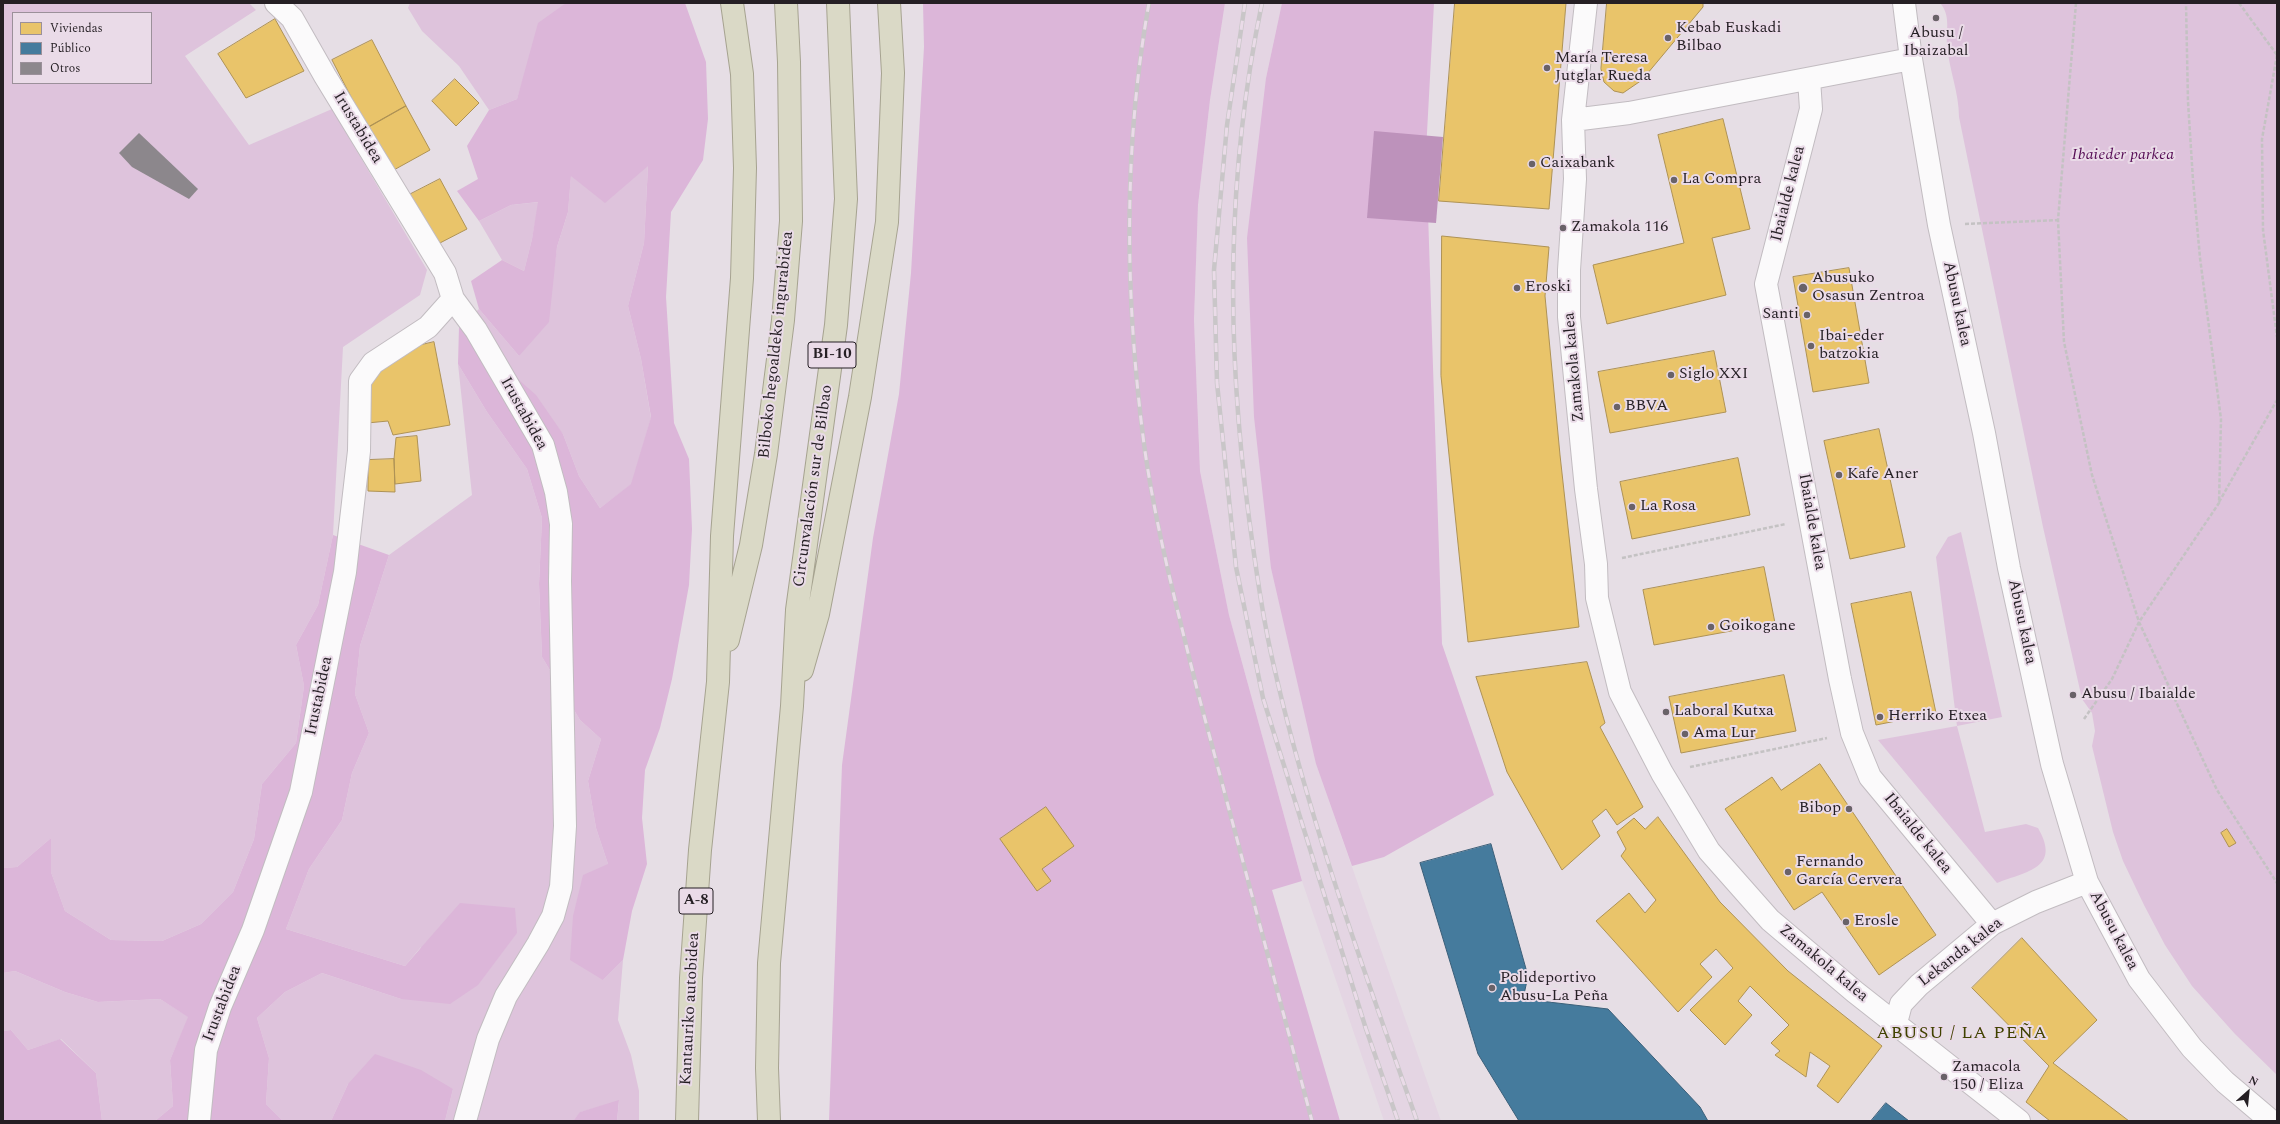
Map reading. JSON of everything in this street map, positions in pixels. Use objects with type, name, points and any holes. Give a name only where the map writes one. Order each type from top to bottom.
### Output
[{"type":"highway","points":[[718,682],[722,536],[742,278],[745,168],[742,74],[732,3]]},
{"type":"highway","name":"Bilboko hegoaldeko ingurabidea","points":[[718,682],[751,546],[766,454],[783,320],[791,221],[790,70],[786,3]]},
{"type":"highway","name":"Circunvalación sur de Bilbao","points":[[792,706],[796,610],[836,325],[846,199],[838,3]]},
{"type":"highway","points":[[769,1121],[767,1068],[769,963],[792,706],[818,614],[860,397],[887,222],[893,73],[889,3]]},
{"type":"highway","name":"Kantauriko autobidea","points":[[687,1121],[691,978],[700,857],[718,682]]},
{"type":"street","name":"Irustabidea","points":[[276,3],[292,18],[445,273],[454,299],[476,330],[543,445],[556,492],[561,524],[560,581],[565,826],[561,887],[552,916],[538,944],[506,996],[488,1039],[465,1121]]},
{"type":"street","name":"Zamakola kalea","points":[[1586,3],[1573,120],[1574,179],[1569,270],[1569,317],[1586,489],[1596,564],[1598,598],[1620,692],[1662,773],[1709,851],[1770,920],[2019,1121]]},
{"type":"street","name":"Abusu kalea","points":[[1904,3],[1911,59],[1924,125],[1939,225],[2042,720],[2060,792],[2087,882],[2139,979],[2192,1048],[2225,1082],[2271,1121]]},
{"type":"street","points":[[1573,120],[1630,113],[1911,59]]},
{"type":"street","name":"Ibaialde kalea","points":[[1809,79],[1810,109],[1766,284],[1852,733],[1870,776],[1992,924]]},
{"type":"street","name":"Irustabidea","points":[[199,1121],[206,1050],[220,1007],[253,930],[301,792],[345,572],[359,451],[360,381],[373,363],[428,327],[454,299]]},
{"type":"street","name":"Lekanda kalea","points":[[1896,1023],[1901,1004],[1919,985],[1992,924],[2036,902],[2087,882]]},
{"type":"path","points":[[2076,3],[2058,220],[2064,342],[2092,476],[2139,622],[2217,790],[2277,883]]},
{"type":"path","points":[[2186,3],[2188,102],[2193,180],[2200,258],[2221,419],[2219,503]]},
{"type":"path","points":[[2239,3],[2277,55],[2262,147],[2263,230],[2277,337]]},
{"type":"path","points":[[1939,225],[2058,220]]},
{"type":"path","points":[[2084,719],[2112,679],[2139,622],[2219,503],[2277,400]]},
{"type":"path","points":[[1596,564],[1810,519]]},
{"type":"path","points":[[1662,773],[1852,733]]},
{"type":"shaded area","points":[[566,3],[685,3],[706,62],[708,119],[703,160],[671,212],[666,297],[674,423],[689,459],[692,529],[689,585],[672,679],[660,728],[645,770],[642,818],[647,864],[632,911],[623,960],[603,980],[570,960],[573,916],[583,875],[608,864],[596,828],[588,781],[601,739],[580,720],[542,657],[539,584],[542,518],[527,469],[487,412],[458,364],[459,327],[536,395],[563,434],[579,476],[600,508],[631,484],[651,417],[641,359],[628,306],[644,243],[648,166],[605,203],[571,176],[568,212],[557,247],[549,322],[519,356],[479,309],[471,281],[502,260],[524,271],[532,239],[538,202],[511,205],[479,221],[457,191],[478,179],[467,146],[489,110],[517,99],[538,23]]},
{"type":"shaded area","points":[[923,3],[1225,3],[1210,100],[1198,205],[1194,320],[1200,471],[1229,615],[1302,881],[1272,890],[1340,1121],[829,1121],[842,765],[873,538],[899,394],[911,273],[924,47]]},
{"type":"shaded area","points":[[1225,3],[1282,3],[1266,78],[1316,764],[1441,1121],[1384,1121],[1302,881],[1229,615],[1200,471],[1194,320],[1198,205],[1210,100]]},
{"type":"shaded area","points":[[1282,3],[1434,3],[1426,151],[1442,644],[1494,795],[1384,857],[1352,866],[1316,764],[1271,568],[1254,417],[1247,238],[1266,78]]},
{"type":"shaded area","points":[[1374,131],[1443,137],[1436,223],[1367,218]]},
{"type":"shaded area","points":[[333,535],[389,555],[360,646],[355,694],[369,733],[352,773],[342,820],[309,869],[286,929],[405,966],[460,903],[515,908],[517,933],[478,985],[450,1004],[401,999],[322,973],[285,992],[257,1018],[269,1058],[266,1104],[283,1121],[155,1121],[173,1106],[170,1060],[188,1017],[160,999],[98,1002],[65,992],[15,971],[3,973],[3,868],[17,867],[51,838],[51,872],[65,911],[111,940],[162,941],[201,924],[233,892],[254,839],[262,784],[296,743],[304,686],[296,645],[318,605]]},
{"type":"shaded area","points":[[11,1030],[28,1050],[60,1039],[96,1073],[102,1121],[3,1121],[3,1031]]},
{"type":"shaded area","points":[[375,1054],[421,1070],[453,1089],[445,1121],[331,1121],[348,1084]]},
{"type":"shaded area","points":[[619,1100],[617,1121],[573,1121],[580,1112]]},
{"type":"green space","points":[[3,3],[249,3],[256,10],[185,56],[249,145],[332,109],[427,270],[420,295],[343,347],[333,535],[318,605],[296,645],[304,686],[296,743],[262,784],[254,839],[233,892],[201,924],[162,941],[111,940],[65,911],[51,872],[51,838],[17,867],[3,868]]},
{"type":"green space","points":[[410,3],[566,3],[527,67],[517,99],[489,110],[459,66],[422,31],[408,8]]},
{"type":"green space","name":"Ibaieder parkea","points":[[1940,3],[2277,3],[2277,1075],[2235,1034],[2192,986],[2165,945],[2144,905],[2123,861],[2113,832],[2092,746],[2095,731],[2092,713],[2082,699],[2043,527],[1959,117],[1959,108],[1948,54],[1947,18],[1946,13]]},
{"type":"green space","points":[[648,165],[644,243],[628,306],[641,359],[651,418],[632,484],[600,508],[579,476],[563,434],[459,327],[479,309],[519,356],[552,284],[557,247],[568,212],[571,175]]},
{"type":"green space","points":[[539,202],[524,271],[502,260],[479,221],[511,205]]},
{"type":"green space","points":[[458,364],[487,412],[527,469],[542,518],[539,584],[542,657],[580,720],[601,739],[588,781],[596,828],[608,864],[603,980],[623,960],[618,1020],[631,1055],[639,1091],[639,1121],[617,1121],[619,1101],[581,1112],[573,1121],[445,1121],[453,1089],[348,1084],[331,1121],[283,1121],[266,1104],[269,1058],[257,1018],[285,992],[322,973],[401,999],[421,947],[405,966],[286,929],[309,869],[342,820],[352,773],[369,733],[355,694],[360,646],[389,555],[472,495]]},
{"type":"green space","points":[[1961,532],[2002,717],[1957,726],[1936,557],[1948,537]]},
{"type":"green space","points":[[1957,726],[1985,832],[2026,824],[2038,828],[2044,841],[2046,852],[2043,860],[2038,866],[2030,871],[1997,883],[1878,740]]},
{"type":"green space","points":[[15,971],[65,992],[98,1002],[160,999],[189,1017],[170,1060],[173,1106],[155,1121],[102,1121],[96,1073],[61,1039],[28,1050],[11,1030],[3,1031],[3,973]]},
{"type":"building: Viviendas","points":[[1455,3],[1566,3],[1549,209],[1439,201]]},
{"type":"building: Viviendas","points":[[1607,3],[1703,3],[1703,7],[1642,80],[1623,93],[1614,91],[1604,82],[1601,69]]},
{"type":"building: Viviendas","points":[[275,19],[304,71],[246,98],[218,54]]},
{"type":"building: Viviendas","points":[[372,40],[406,106],[367,128],[332,60]]},
{"type":"building: Viviendas","points":[[455,79],[479,103],[456,126],[432,101]]},
{"type":"building: Viviendas","points":[[406,106],[430,150],[392,171],[367,128]]},
{"type":"building: Viviendas","points":[[1723,119],[1750,229],[1712,238],[1726,295],[1607,324],[1593,265],[1684,243],[1658,135]]},
{"type":"building: Viviendas","points":[[440,179],[467,229],[436,245],[407,196]]},
{"type":"building: Viviendas","points":[[1442,236],[1549,247],[1545,296],[1560,455],[1579,627],[1468,642],[1441,376]]},
{"type":"building: Viviendas","points":[[1849,268],[1869,383],[1813,392],[1793,277]]},
{"type":"building: Viviendas","points":[[434,342],[450,425],[393,435],[388,421],[367,423],[369,386],[377,370],[412,347]]},
{"type":"building: Viviendas","points":[[1714,351],[1726,412],[1610,433],[1598,372]]},
{"type":"building: Viviendas","points":[[1879,429],[1905,547],[1850,559],[1824,441]]},
{"type":"building: Viviendas","points":[[417,436],[421,481],[395,484],[394,459],[396,438]]},
{"type":"building: Viviendas","points":[[1738,458],[1750,515],[1632,539],[1620,482]]},
{"type":"building: Viviendas","points":[[394,459],[395,492],[368,491],[368,460]]},
{"type":"building: Viviendas","points":[[1764,567],[1775,623],[1654,645],[1643,590]]},
{"type":"building: Viviendas","points":[[1911,592],[1936,713],[1876,725],[1851,604]]},
{"type":"building: Viviendas","points":[[1587,662],[1605,723],[1600,727],[1643,807],[1617,825],[1606,809],[1592,821],[1600,836],[1562,870],[1507,772],[1476,677]]},
{"type":"building: Viviendas","points":[[1784,675],[1796,731],[1681,753],[1669,697]]},
{"type":"building: Viviendas","points":[[1820,764],[1936,935],[1879,975],[1822,892],[1794,910],[1725,809],[1772,777],[1781,790]]},
{"type":"building: Viviendas","points":[[1046,807],[1074,846],[1042,869],[1051,881],[1037,891],[1000,839]]},
{"type":"building: Viviendas","points":[[1658,817],[1720,902],[1788,971],[1882,1046],[1838,1103],[1817,1086],[1830,1066],[1810,1052],[1806,1077],[1775,1055],[1780,1051],[1771,1043],[1789,1025],[1750,986],[1738,1001],[1752,1015],[1725,1045],[1690,1010],[1733,968],[1716,949],[1700,964],[1712,977],[1678,1012],[1596,921],[1629,893],[1645,913],[1656,900],[1621,856],[1626,849],[1617,832],[1634,818],[1645,829]]},
{"type":"building: Viviendas","points":[[2227,829],[2236,843],[2229,847],[2221,833]]},
{"type":"building: Viviendas","points":[[2022,938],[2097,1020],[2053,1063],[2129,1121],[2050,1121],[2026,1102],[2049,1066],[1972,988]]},
{"type":"building: Público","name":"Polideportivo Abusu-La Peña","points":[[1491,844],[1528,976],[1523,999],[1608,1009],[1700,1107],[1708,1121],[1519,1121],[1478,1054],[1420,863]]},
{"type":"building: Público","points":[[1886,1103],[1909,1121],[1871,1121]]},
{"type":"building: Otros","points":[[139,133],[198,189],[189,199],[132,167],[119,153]]},
{"type":"railway","points":[[1149,3],[1135,112],[1131,168],[1130,223],[1130,279],[1133,334],[1144,444],[1160,536],[1197,689],[1312,1121]]},
{"type":"railway","points":[[1245,3],[1227,125],[1214,270],[1217,383],[1236,567],[1263,698],[1366,1029],[1398,1121]]},
{"type":"railway","points":[[1262,3],[1250,67],[1242,132],[1236,196],[1233,260],[1236,388],[1241,453],[1249,518],[1267,633],[1289,728],[1340,898],[1417,1121]]},
{"type":"place","name":"Abusu / Ibaizabal","points":[[1936,18]]},
{"type":"place","name":"Kebab Euskadi Bilbao","points":[[1668,38]]},
{"type":"place","name":"María Teresa Jutglar Rueda","points":[[1547,68]]},
{"type":"place","name":"Caixabank","points":[[1532,164]]},
{"type":"place","name":"La Compra","points":[[1674,180]]},
{"type":"place","name":"Zamakola 116","points":[[1563,228]]},
{"type":"place","name":"Eroski","points":[[1517,288]]},
{"type":"place","name":"Abusuko Osasun Zentroa","points":[[1803,288]]},
{"type":"place","name":"Santi","points":[[1807,315]]},
{"type":"place","name":"Ibai-eder batzokia","points":[[1811,346]]},
{"type":"place","name":"Siglo XXI","points":[[1671,375]]},
{"type":"place","name":"BBVA","points":[[1617,407]]},
{"type":"place","name":"Kafe Aner","points":[[1839,475]]},
{"type":"place","name":"La Rosa","points":[[1632,507]]},
{"type":"place","name":"Goikogane","points":[[1711,627]]},
{"type":"place","name":"Abusu / Ibaialde","points":[[2073,695]]},
{"type":"place","name":"Laboral Kutxa","points":[[1666,712]]},
{"type":"place","name":"Herriko Etxea","points":[[1880,717]]},
{"type":"place","name":"Ama Lur","points":[[1685,734]]},
{"type":"place","name":"Bibop","points":[[1849,809]]},
{"type":"place","name":"Fernando García Cervera","points":[[1788,872]]},
{"type":"place","name":"Erosle","points":[[1846,922]]},
{"type":"place","name":"Polideportivo Abusu-La Peña","points":[[1492,988]]},
{"type":"place","name":"Zamacola 150 / Eliza","points":[[1944,1077]]},
{"type":"district","name":"ABUSU / LA PEÑA","points":[[1962,1034]]}]
